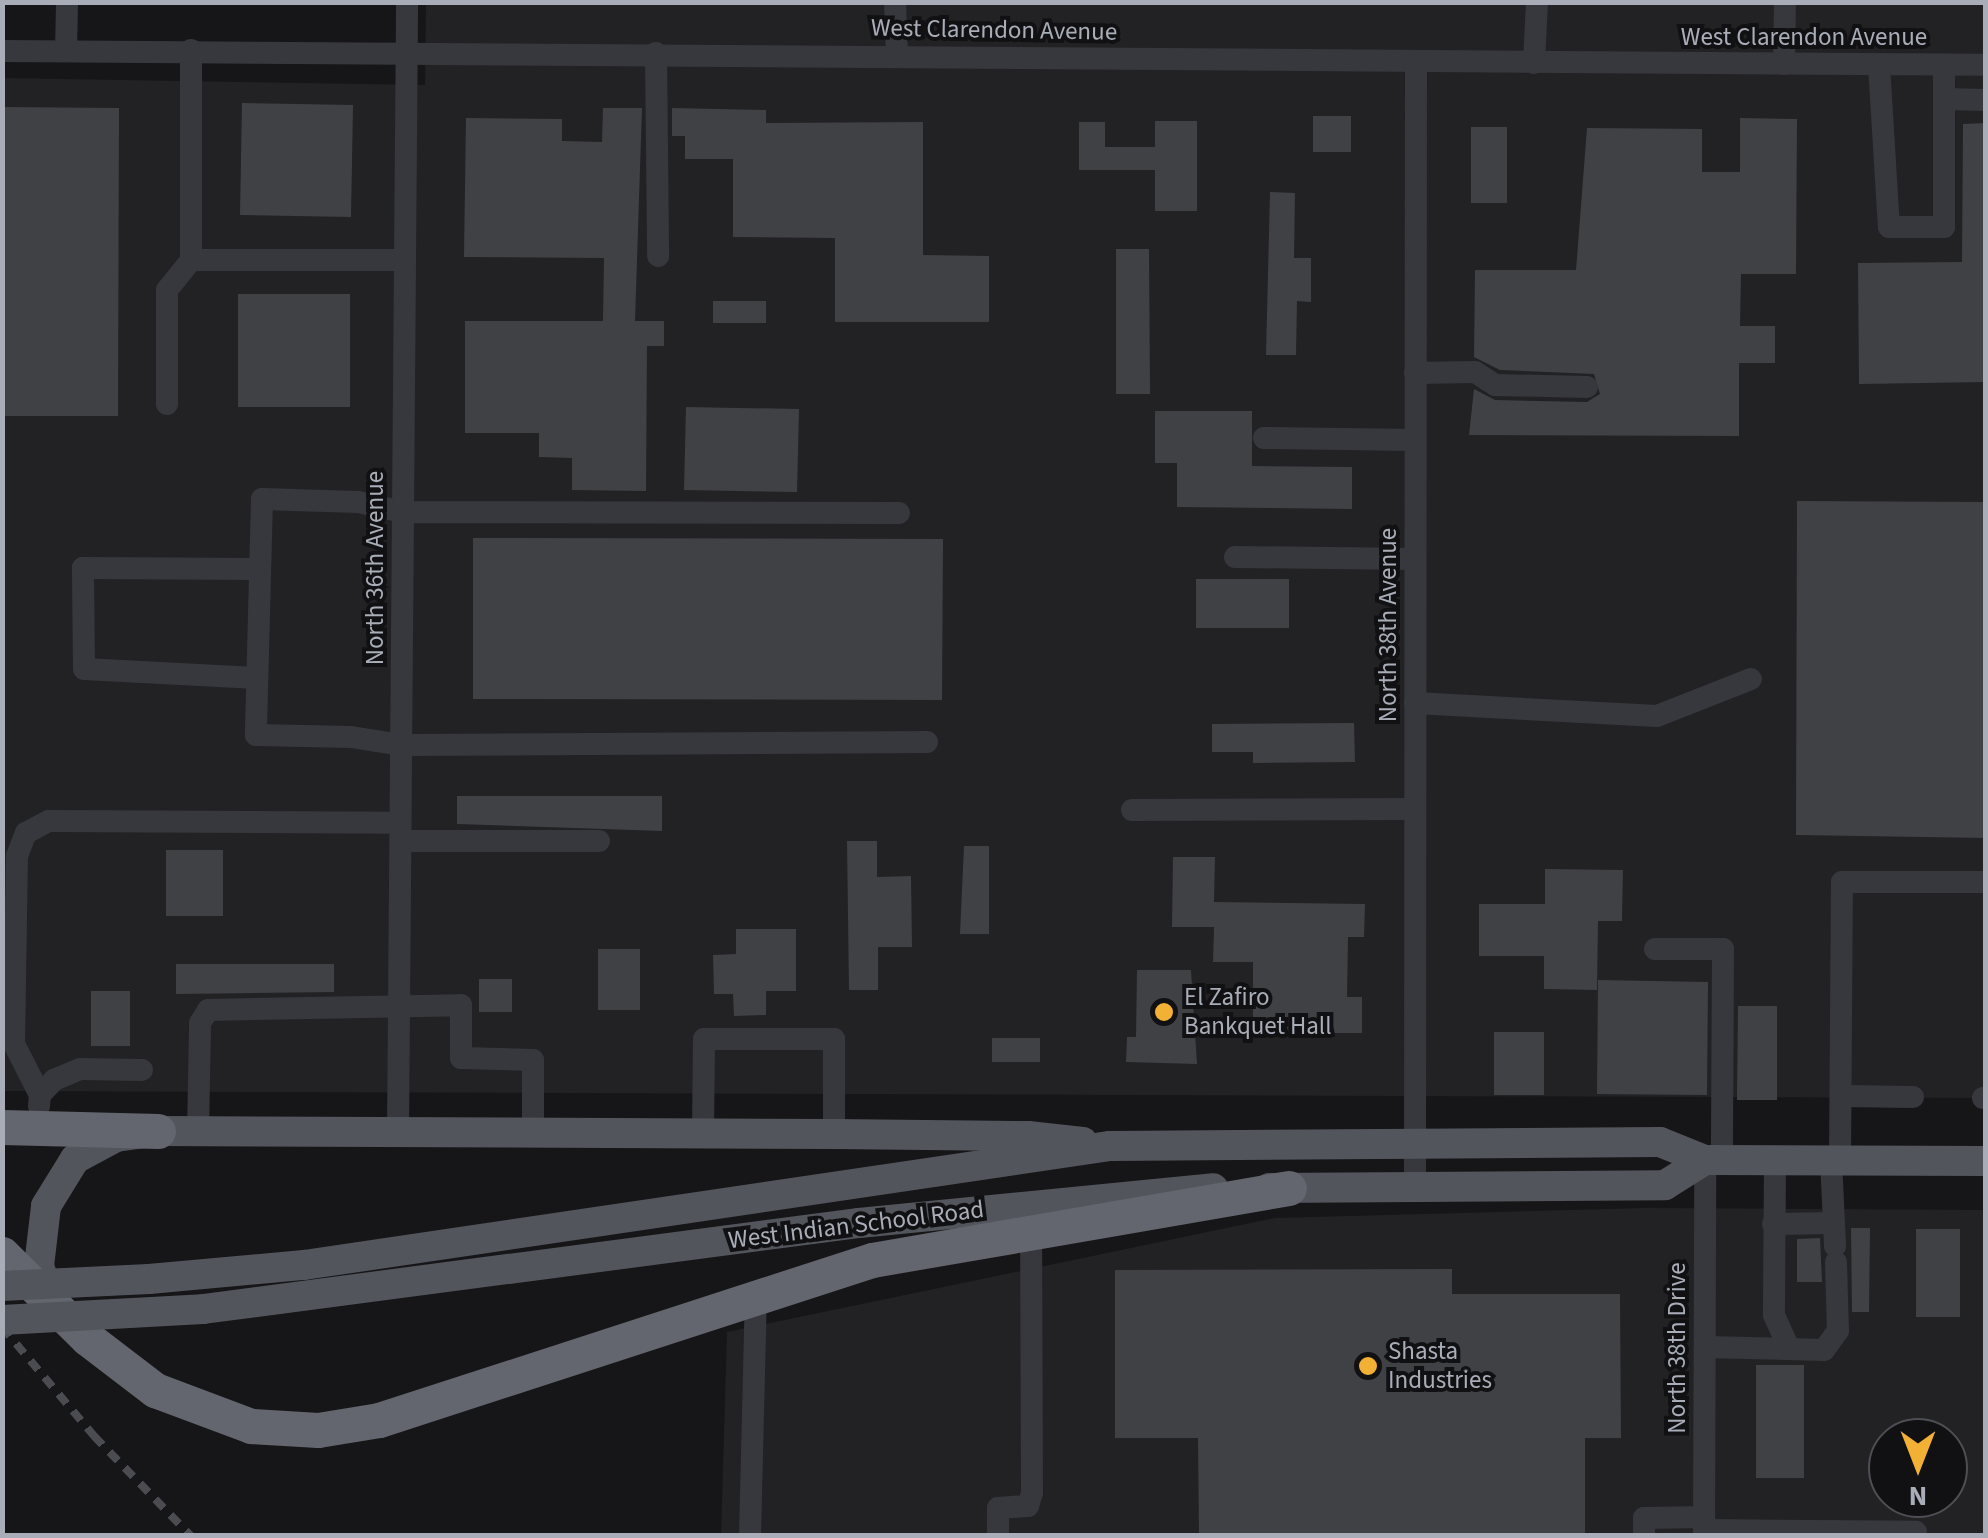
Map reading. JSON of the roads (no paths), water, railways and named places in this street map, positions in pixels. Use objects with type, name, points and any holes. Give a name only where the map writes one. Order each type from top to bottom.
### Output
[{"type":"highway","points":[[2,1127],[39,1112],[158,1131]]},
{"type":"highway","points":[[2,1254],[127,1372],[184,1405],[252,1426],[318,1430],[380,1420],[872,1260],[1031,1230],[1138,1218],[1290,1188]]},
{"type":"main road","points":[[55,1308],[39,1266],[41,1224],[54,1186],[87,1148],[158,1131],[1028,1136],[1110,1146]]},
{"type":"main road","name":"West Indian School Road","points":[[2,1286],[304,1264],[1110,1146],[1660,1142],[1714,1160],[1986,1161]]},
{"type":"main road","name":"West Indian School Road","points":[[2,1320],[203,1309],[1089,1196],[1290,1188],[1666,1184],[1714,1160]]},
{"type":"street","points":[[66,50],[67,2]]},
{"type":"street","name":"North 36th Avenue","points":[[398,1134],[407,2]]},
{"type":"street","points":[[895,2],[897,57]]},
{"type":"street","points":[[1534,64],[1537,2]]},
{"type":"street","points":[[1784,2],[1784,64]]},
{"type":"street","name":"West Clarendon Avenue","points":[[2,50],[407,50],[1416,63],[1986,65]]},
{"type":"street","points":[[167,404],[167,290],[191,260],[191,50]]},
{"type":"street","points":[[656,54],[658,256]]},
{"type":"street","name":"North 38th Avenue","points":[[1415,1187],[1416,63]]},
{"type":"street","points":[[1879,65],[1889,226],[1944,227],[1944,65]]},
{"type":"street","points":[[1944,99],[1986,100]]},
{"type":"street","points":[[191,260],[405,260]]},
{"type":"street","points":[[1415,373],[1474,372],[1495,385],[1587,387]]},
{"type":"street","points":[[1264,438],[1415,440]]},
{"type":"street","points":[[898,513],[403,512],[358,502],[262,499],[256,735],[352,736],[402,745],[928,742]]},
{"type":"street","points":[[1234,557],[1415,558]]},
{"type":"street","points":[[257,678],[84,669],[83,568],[260,568]]},
{"type":"street","points":[[1415,703],[1657,716],[1751,680]]},
{"type":"street","points":[[1132,810],[1415,809]]},
{"type":"street","points":[[39,1112],[14,1044],[17,856],[26,833],[49,820],[598,841]]},
{"type":"street","points":[[1704,1347],[1824,1350],[1838,1331],[1834,1244],[1842,882],[1986,882]]},
{"type":"street","name":"North 38th Drive","points":[[1655,950],[1723,950],[1704,1347],[1704,1527]]},
{"type":"street","points":[[198,1132],[200,1022],[208,1010],[460,1005],[461,1058],[532,1060],[533,1134]]},
{"type":"street","points":[[702,1134],[704,1040],[834,1039],[834,1134]]},
{"type":"street","points":[[39,1112],[54,1080],[80,1069],[142,1070]]},
{"type":"street","points":[[1840,1096],[1913,1096]]},
{"type":"street","points":[[1775,1160],[1774,1315],[1789,1349]]},
{"type":"street","points":[[1773,1224],[1834,1244]]},
{"type":"street","points":[[998,1536],[998,1508],[1028,1506],[1032,1493],[1031,1230]]},
{"type":"street","points":[[750,1536],[756,1295]]},
{"type":"street","points":[[1644,1536],[1644,1518],[1781,1533],[1916,1532]]},
{"type":"railway","points":[[2,1327],[94,1436],[191,1536]]},
{"type":"place","name":"El Zafiro Bankquet Hall","points":[[1164,1012]]},
{"type":"place","name":"Shasta Industries","points":[[1368,1366]]}]
